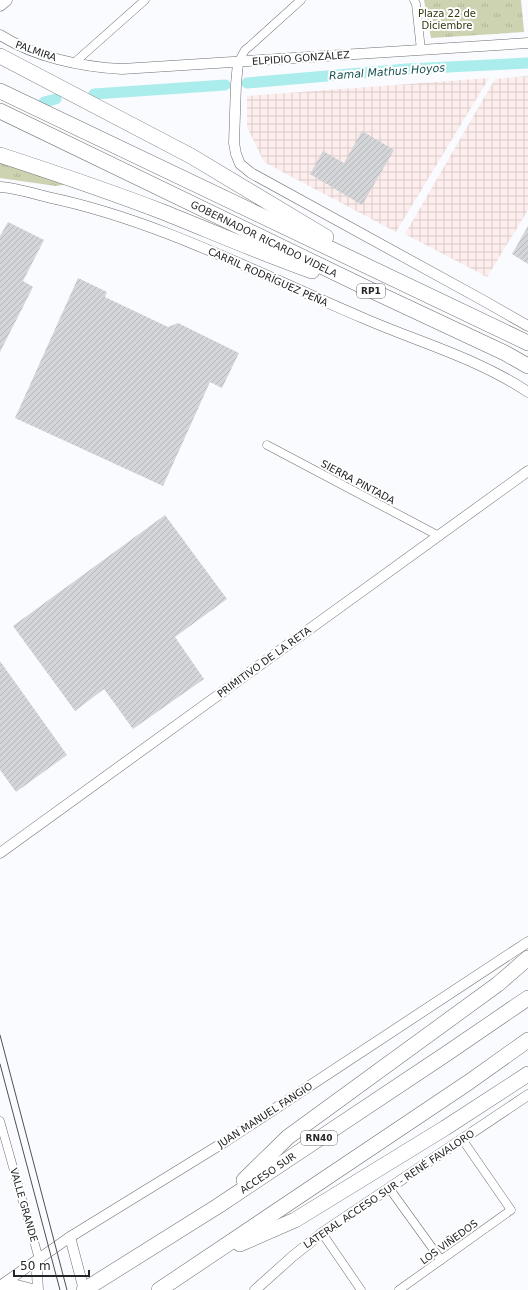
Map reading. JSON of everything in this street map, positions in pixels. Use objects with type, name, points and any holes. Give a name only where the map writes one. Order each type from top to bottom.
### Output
[{"type":"highway","points":[[0,56],[191,156],[388,276]]},
{"type":"highway","name":"GOBERNADOR RICARDO VIDELA","points":[[0,91],[528,343]]},
{"type":"highway","name":"GOBERNADOR RICARDO VIDELA","points":[[0,111],[379,294],[505,353],[528,366]]},
{"type":"highway","points":[[0,155],[118,195],[269,256],[379,294]]},
{"type":"highway","points":[[218,1206],[288,1137],[498,984],[528,958]]},
{"type":"highway","name":"ACCESO SUR","points":[[84,1290],[218,1206],[528,998]]},
{"type":"highway","points":[[159,1290],[469,1082],[528,1040]]},
{"type":"highway","points":[[204,1260],[295,1220],[445,1128],[528,1074]]},
{"type":"main road","points":[[0,5],[6,0]]},
{"type":"street","points":[[74,63],[145,0]]},
{"type":"street","points":[[301,0],[245,50],[238,63],[234,143],[240,164],[251,172],[528,326]]},
{"type":"street","points":[[414,0],[416,4],[421,50]]},
{"type":"street","name":"PALMIRA","points":[[0,35],[33,52],[74,63]]},
{"type":"street","name":"ELPIDIO GONZÁLEZ","points":[[74,63],[122,69],[238,63],[528,43]]},
{"type":"street","name":"CARRIL RODRÍGUEZ PEÑA","points":[[0,187],[78,203],[183,239],[364,319],[453,353],[517,384],[528,392]]},
{"type":"street","name":"SIERRA PINTADA","points":[[267,446],[439,536]]},
{"type":"street","name":"PRIMITIVO DE LA RETA","points":[[0,853],[528,471]]},
{"type":"street","name":"JUAN MANUEL FANGIO","points":[[0,1285],[70,1237],[226,1141],[528,942]]},
{"type":"street","name":"LATERAL ACCESO SUR - RENÉ FAVALORO","points":[[255,1290],[293,1256],[322,1233],[528,1096]]},
{"type":"street","name":"VALLE GRANDE","points":[[0,1121],[2,1133],[39,1259],[37,1290]]},
{"type":"street","name":"LOS VIÑEDOS","points":[[399,1290],[511,1210],[462,1139]]},
{"type":"street","points":[[389,1188],[441,1260]]},
{"type":"street","points":[[322,1233],[361,1290]]},
{"type":"street","points":[[70,1237],[84,1290]]},
{"type":"street","points":[[0,1285],[17,1285],[37,1290]]},
{"type":"shaded area","points":[[528,76],[528,210],[487,277],[405,234],[495,79]]},
{"type":"shaded area","points":[[489,78],[396,232],[264,162],[247,127],[247,96]]},
{"type":"green space","name":"Plaza 22 de Diciembre","points":[[424,0],[521,0],[524,32],[431,38]]},
{"type":"green space","points":[[0,161],[69,184],[56,186],[0,178]]},
{"type":"building","points":[[362,131],[394,150],[362,205],[310,174],[323,151],[344,163]]},
{"type":"building","points":[[8,222],[44,240],[23,281],[33,287],[0,352],[0,236]]},
{"type":"building","points":[[528,226],[528,264],[512,254]]},
{"type":"building","points":[[78,278],[107,292],[105,297],[168,327],[178,323],[239,353],[222,388],[210,382],[163,486],[15,418]]},
{"type":"building","points":[[165,515],[227,599],[175,637],[204,679],[133,729],[104,689],[75,711],[13,626]]},
{"type":"building","points":[[0,661],[67,755],[16,792],[0,770]]},
{"type":"waterway","name":"Ramal Mathus Hoyos","points":[[247,83],[407,69],[528,63]]},
{"type":"waterway","name":"Ramal Mathus Hoyos","points":[[94,94],[225,85]]},
{"type":"waterway","name":"Ramal Mathus Hoyos","points":[[44,102],[56,99]]},
{"type":"tram line","points":[[0,1035],[67,1290]]},
{"type":"tram line","points":[[0,1064],[60,1290]]}]
